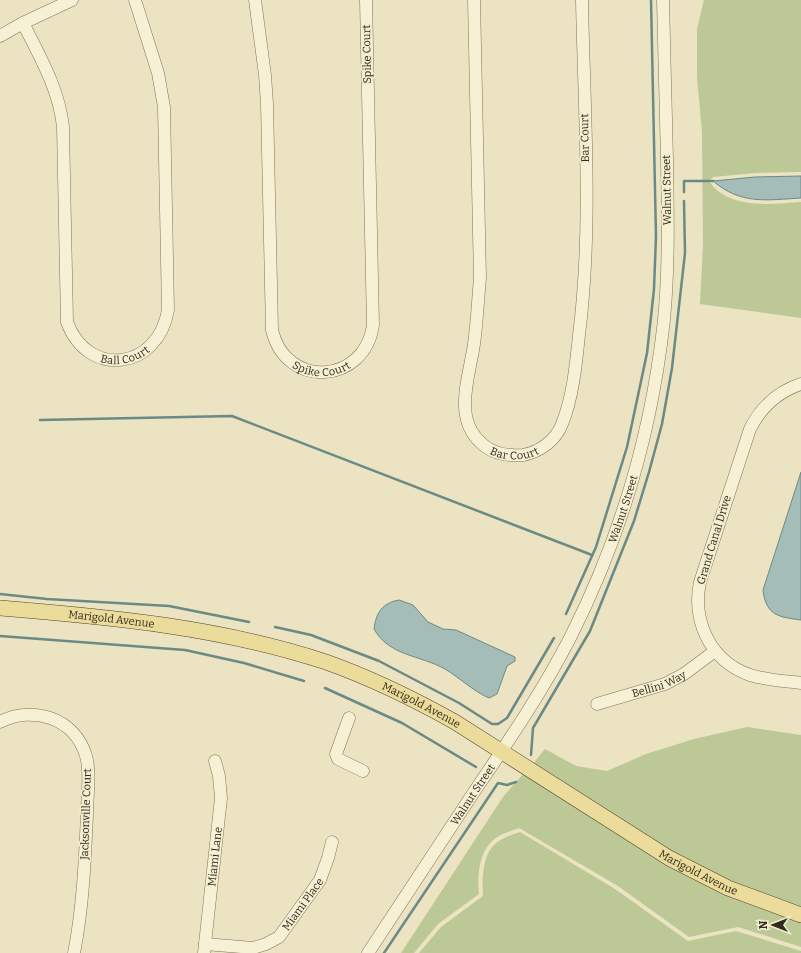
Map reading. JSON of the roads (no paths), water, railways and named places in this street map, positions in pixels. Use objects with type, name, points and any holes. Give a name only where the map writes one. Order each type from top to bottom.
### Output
[{"type":"main road","name":"Marigold Avenue","points":[[0,608],[130,620],[239,639],[287,650],[326,663],[392,690],[455,722],[669,858],[728,888],[801,915]]},
{"type":"street","points":[[0,36],[23,23],[72,0]]},
{"type":"street","name":"Ball Court","points":[[23,23],[53,84],[61,108],[63,127],[67,322],[74,337],[91,353],[104,358],[126,359],[146,351],[157,340],[166,320],[168,310],[164,108],[158,73],[135,0]]},
{"type":"street","name":"Spike Court","points":[[255,0],[267,104],[272,330],[278,347],[288,360],[303,369],[321,373],[334,371],[357,359],[368,344],[373,325],[366,0]]},
{"type":"street","name":"Bar Court","points":[[474,0],[480,278],[477,323],[464,405],[468,425],[476,438],[490,450],[513,456],[535,451],[551,441],[557,433],[566,412],[577,355],[583,304],[587,230],[582,0]]},
{"type":"street","name":"Walnut Street","points":[[368,953],[501,752],[553,670],[586,604],[613,539],[628,494],[648,418],[664,322],[668,249],[663,0]]},
{"type":"street","name":"Grand Canal Drive","points":[[801,384],[778,395],[764,406],[750,429],[698,592],[701,625],[705,635],[715,651],[732,666],[750,675],[772,680],[801,683]]},
{"type":"street","name":"Bellini Way","points":[[597,704],[665,684],[684,674],[715,651]]},
{"type":"street","name":"Jacksonville Court","points":[[0,722],[17,715],[26,714],[50,717],[57,720],[72,732],[78,739],[86,756],[88,775],[83,882],[74,953]]},
{"type":"street","points":[[349,718],[336,754],[338,759],[363,771]]},
{"type":"street","name":"Miami Lane","points":[[204,948],[221,798],[219,776],[215,761]]},
{"type":"street","name":"Miami Place","points":[[204,948],[253,948],[266,944],[279,937],[320,880],[332,842]]},
{"type":"water","points":[[801,176],[801,198],[777,200],[744,197],[723,189],[713,181],[755,177]]},
{"type":"water","points":[[801,472],[801,620],[786,618],[775,614],[767,605],[763,590]]},
{"type":"water","points":[[399,600],[413,605],[428,622],[443,629],[456,630],[515,657],[515,661],[507,666],[497,694],[489,698],[477,692],[445,669],[396,650],[380,638],[374,629],[378,614],[384,606],[393,601]]},
{"type":"waterway","points":[[566,614],[596,547],[627,447],[647,353],[654,289],[656,236],[651,0]]},
{"type":"waterway","points":[[684,192],[684,181],[713,181]]},
{"type":"waterway","points":[[531,755],[533,728],[590,631],[634,521],[649,472],[662,424],[672,368],[685,253],[684,201]]},
{"type":"waterway","points":[[40,420],[232,416],[592,555]]},
{"type":"waterway","points":[[0,594],[47,599],[169,606],[249,622]]},
{"type":"waterway","points":[[275,627],[311,635],[379,661],[459,703],[492,724],[498,724],[507,718],[554,638]]},
{"type":"waterway","points":[[0,636],[185,650],[244,663],[304,681]]},
{"type":"waterway","points":[[325,688],[402,723],[476,767]]},
{"type":"waterway","points":[[384,953],[498,783],[507,785],[516,782]]}]
